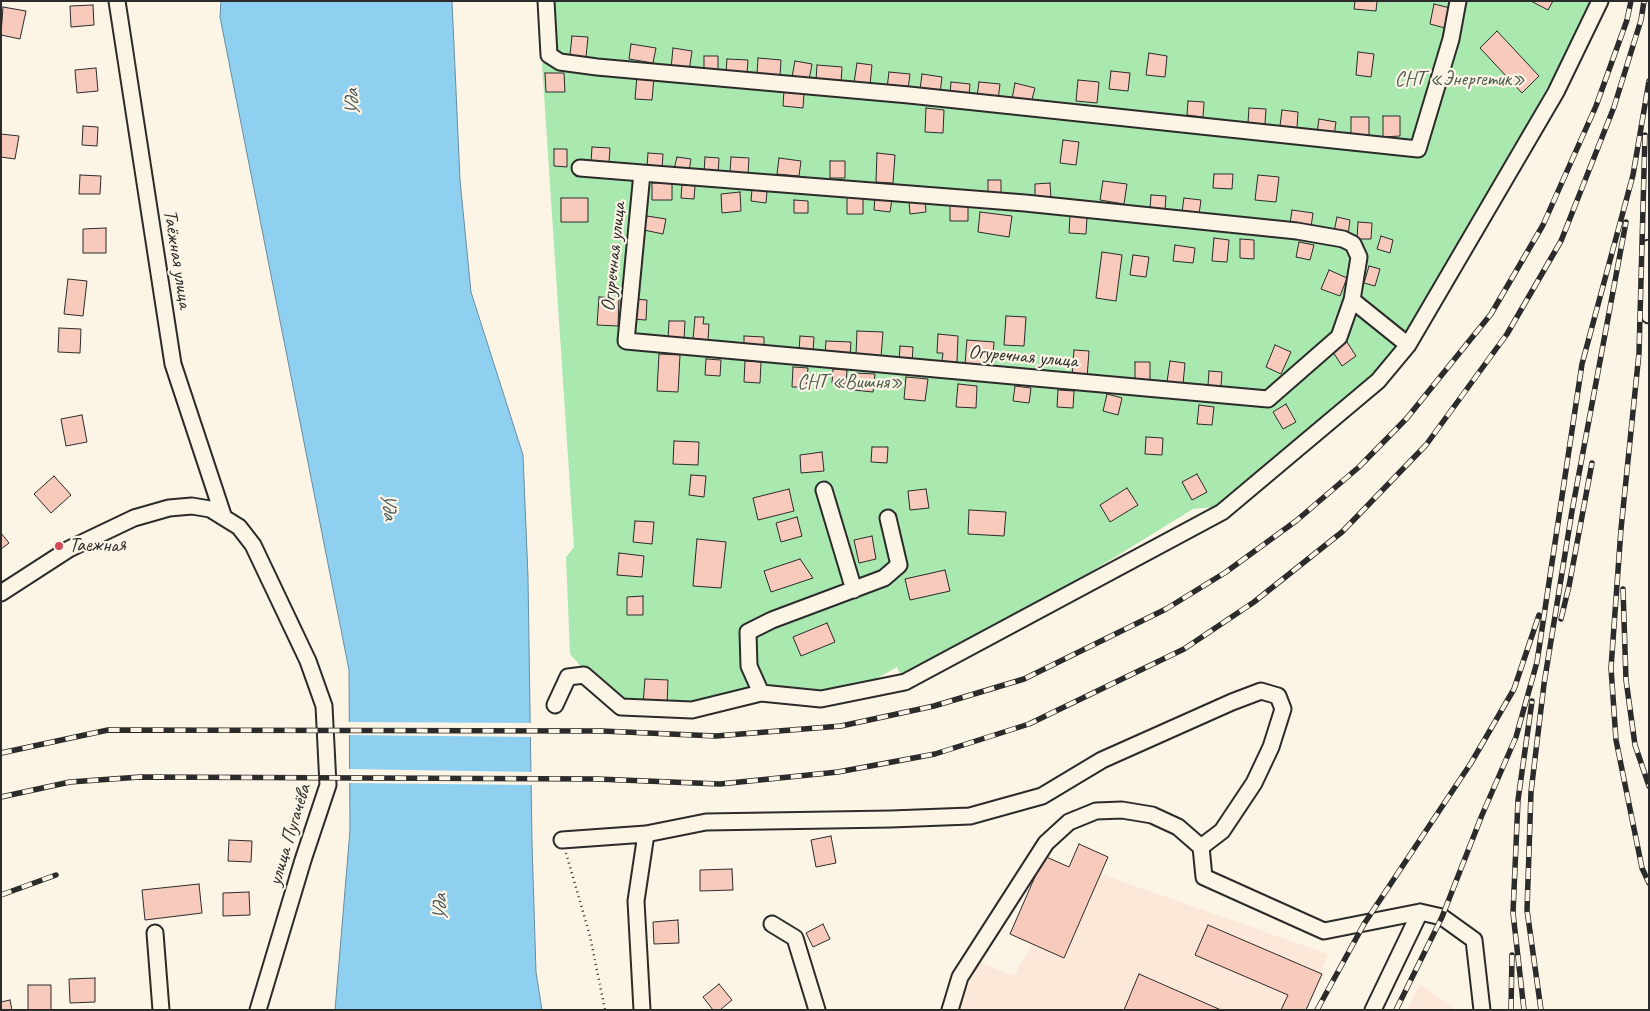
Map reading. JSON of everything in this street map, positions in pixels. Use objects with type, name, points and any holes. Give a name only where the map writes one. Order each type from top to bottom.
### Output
[{"type":"street","name":"Таёжная улица","points":[[117,1],[173,364],[223,515]]},
{"type":"street","points":[[546,1],[548,55],[560,62],[909,95],[1418,149],[1451,39],[1458,1]]},
{"type":"street","points":[[555,705],[568,676],[584,675],[621,707],[692,710],[761,693],[821,699],[905,682],[1222,512],[1378,381],[1408,345],[1556,92],[1600,1]]},
{"type":"street","points":[[580,168],[642,173]]},
{"type":"street","name":"Огуречная улица","points":[[642,173],[1025,203],[1306,233],[1343,240],[1353,244],[1359,257],[1352,300],[1339,338],[1268,399],[626,342],[642,173]]},
{"type":"street","points":[[1649,248],[1649,315]]},
{"type":"street","points":[[1352,300],[1408,345]]},
{"type":"street","points":[[824,490],[854,590]]},
{"type":"street","points":[[1,593],[69,549],[134,518],[169,508],[192,506],[210,509],[223,515]]},
{"type":"street","name":"улица Пугачёва","points":[[223,515],[239,527],[253,545],[308,661],[324,706],[328,785],[303,860],[258,1010]]},
{"type":"street","points":[[761,693],[749,666],[748,632],[772,620],[884,578],[899,565],[888,518]]},
{"type":"street","points":[[562,840],[646,834],[706,822],[970,816],[1042,796],[1102,760],[1232,702],[1261,692],[1278,696],[1283,708],[1271,747],[1254,783],[1222,831],[1201,847]]},
{"type":"street","points":[[950,1010],[960,977],[1046,843],[1069,822],[1096,811],[1122,810],[1152,815],[1178,827],[1201,847],[1204,877],[1324,931],[1420,912],[1442,917],[1474,940],[1482,1010]]},
{"type":"street","points":[[642,1010],[636,901],[646,834]]},
{"type":"street","points":[[1373,1010],[1420,912]]},
{"type":"street","points":[[772,924],[795,938],[817,1010]]},
{"type":"street","points":[[155,933],[160,1010]]},
{"type":"path","points":[[562,840],[590,936],[605,1010]]},
{"type":"shaded area","points":[[1079,844],[1108,857],[1101,874],[1328,954],[1306,1010],[956,1010],[979,962],[1014,976],[1032,944],[1010,934],[1044,856],[1069,867]]},
{"type":"shaded area","points":[[1420,984],[1456,1010],[1407,1010]]},
{"type":"green space","name":"СНТ «Вишня»","points":[[553,1],[1591,1],[1561,63],[1424,307],[1387,363],[1275,463],[1214,507],[1193,509],[995,631],[902,678],[897,667],[865,685],[833,692],[627,708],[586,672],[570,654],[566,557],[574,547],[542,64],[556,41]]},
{"type":"water","name":"Уда","points":[[221,1],[452,1],[460,180],[471,292],[523,455],[528,577],[536,972],[542,1010],[335,1010],[350,830],[349,670],[220,17]]},
{"type":"pier","points":[[347,722],[532,723],[533,737],[347,735]]},
{"type":"pier","points":[[347,769],[533,772],[533,785],[347,783]]},
{"type":"building","points":[[1355,1],[1377,1],[1376,11],[1354,9]]},
{"type":"building","points":[[1531,1],[1553,1],[1548,10]]},
{"type":"building","points":[[1434,4],[1450,8],[1445,28],[1430,24]]},
{"type":"building","points":[[93,5],[94,25],[71,27],[70,6]]},
{"type":"building","points":[[3,7],[26,11],[20,39],[1,35]]},
{"type":"building","points":[[1497,31],[1539,76],[1522,93],[1480,48]]},
{"type":"building","points":[[572,36],[588,37],[586,57],[570,55]]},
{"type":"building","points":[[631,44],[656,48],[653,63],[629,59]]},
{"type":"building","points":[[673,48],[692,51],[689,71],[671,69]]},
{"type":"building","points":[[1358,52],[1374,54],[1371,77],[1356,75]]},
{"type":"building","points":[[1149,53],[1167,56],[1165,77],[1146,75]]},
{"type":"building","points":[[704,56],[718,56],[718,72],[704,72]]},
{"type":"building","points":[[758,58],[781,60],[780,75],[757,74]]},
{"type":"building","points":[[727,59],[748,60],[747,74],[726,72]]},
{"type":"building","points":[[795,61],[812,64],[809,80],[792,77]]},
{"type":"building","points":[[857,63],[872,65],[870,85],[854,83]]},
{"type":"building","points":[[817,65],[842,67],[841,83],[816,81]]},
{"type":"building","points":[[96,68],[98,91],[77,93],[75,70]]},
{"type":"building","points":[[1111,71],[1130,73],[1128,91],[1109,89]]},
{"type":"building","points":[[889,72],[910,74],[908,89],[887,88]]},
{"type":"building","points":[[545,73],[564,73],[565,92],[546,92]]},
{"type":"building","points":[[922,74],[942,77],[940,93],[920,90]]},
{"type":"building","points":[[637,76],[654,77],[652,100],[635,99]]},
{"type":"building","points":[[1078,80],[1099,82],[1097,103],[1076,101]]},
{"type":"building","points":[[951,82],[970,84],[969,96],[950,95]]},
{"type":"building","points":[[979,82],[1000,84],[998,100],[977,97]]},
{"type":"building","points":[[1015,83],[1035,88],[1031,103],[1012,99]]},
{"type":"building","points":[[784,91],[804,93],[803,108],[783,106]]},
{"type":"building","points":[[1188,101],[1204,102],[1203,117],[1187,115]]},
{"type":"building","points":[[926,108],[944,110],[943,133],[925,132]]},
{"type":"building","points":[[1249,108],[1266,109],[1265,124],[1248,123]]},
{"type":"building","points":[[1282,110],[1298,112],[1297,128],[1280,126]]},
{"type":"building","points":[[1383,116],[1400,116],[1400,136],[1383,137]]},
{"type":"building","points":[[1351,117],[1369,117],[1369,135],[1351,135]]},
{"type":"building","points":[[1319,119],[1336,122],[1334,136],[1317,133]]},
{"type":"building","points":[[83,126],[98,127],[97,146],[82,145]]},
{"type":"building","points":[[1,134],[19,136],[15,159],[1,157]]},
{"type":"building","points":[[1063,140],[1079,142],[1076,165],[1060,163]]},
{"type":"building","points":[[592,147],[610,148],[609,163],[591,163]]},
{"type":"building","points":[[554,149],[567,149],[567,167],[554,166]]},
{"type":"building","points":[[648,153],[663,154],[662,169],[647,167]]},
{"type":"building","points":[[877,153],[895,155],[893,183],[876,182]]},
{"type":"building","points":[[677,157],[691,159],[689,171],[674,169]]},
{"type":"building","points":[[705,157],[719,158],[718,174],[704,173]]},
{"type":"building","points":[[731,157],[749,158],[748,173],[730,172]]},
{"type":"building","points":[[779,158],[801,161],[799,176],[777,174]]},
{"type":"building","points":[[830,161],[845,161],[845,178],[830,178]]},
{"type":"building","points":[[1214,174],[1233,174],[1232,189],[1213,188]]},
{"type":"building","points":[[80,175],[101,176],[100,194],[79,194]]},
{"type":"building","points":[[1258,175],[1279,177],[1276,202],[1255,200]]},
{"type":"building","points":[[988,180],[1001,180],[1001,193],[988,193]]},
{"type":"building","points":[[1103,181],[1127,184],[1124,204],[1100,200]]},
{"type":"building","points":[[652,183],[672,183],[672,200],[652,200]]},
{"type":"building","points":[[1050,183],[1051,199],[1035,199],[1035,184]]},
{"type":"building","points":[[682,185],[695,186],[694,199],[681,198]]},
{"type":"building","points":[[752,189],[767,191],[766,203],[751,201]]},
{"type":"building","points":[[740,192],[741,211],[722,213],[721,194]]},
{"type":"building","points":[[847,195],[863,195],[863,214],[847,214]]},
{"type":"building","points":[[1151,195],[1166,196],[1165,210],[1150,209]]},
{"type":"building","points":[[875,197],[892,199],[890,212],[874,210]]},
{"type":"building","points":[[561,198],[588,198],[588,222],[561,222]]},
{"type":"building","points":[[1184,198],[1201,200],[1199,214],[1182,212]]},
{"type":"building","points":[[794,200],[808,201],[808,213],[794,213]]},
{"type":"building","points":[[925,200],[926,212],[910,214],[909,201]]},
{"type":"building","points":[[950,205],[968,205],[968,221],[950,221]]},
{"type":"building","points":[[1292,210],[1313,213],[1311,227],[1290,224]]},
{"type":"building","points":[[980,212],[1012,216],[1009,237],[978,232]]},
{"type":"building","points":[[647,216],[666,219],[663,234],[644,230]]},
{"type":"building","points":[[1070,216],[1087,217],[1086,234],[1069,233]]},
{"type":"building","points":[[1337,217],[1350,220],[1348,235],[1334,232]]},
{"type":"building","points":[[1358,222],[1372,223],[1371,239],[1357,239]]},
{"type":"building","points":[[106,228],[106,253],[83,253],[83,229]]},
{"type":"building","points":[[1381,236],[1393,240],[1390,253],[1377,249]]},
{"type":"building","points":[[1214,238],[1229,240],[1227,262],[1212,261]]},
{"type":"building","points":[[1240,239],[1254,240],[1254,259],[1240,258]]},
{"type":"building","points":[[1299,242],[1314,245],[1310,260],[1296,257]]},
{"type":"building","points":[[1175,245],[1195,248],[1193,263],[1173,261]]},
{"type":"building","points":[[1102,252],[1122,255],[1116,301],[1096,298]]},
{"type":"building","points":[[1133,255],[1149,257],[1146,277],[1130,275]]},
{"type":"building","points":[[1369,266],[1380,269],[1375,286],[1364,283]]},
{"type":"building","points":[[1329,270],[1347,278],[1340,296],[1321,289]]},
{"type":"building","points":[[68,279],[87,281],[83,316],[64,314]]},
{"type":"building","points":[[599,297],[619,298],[618,326],[597,325]]},
{"type":"building","points":[[632,299],[647,300],[646,320],[631,319]]},
{"type":"building","points":[[1006,316],[1026,317],[1024,346],[1004,345]]},
{"type":"building","points":[[695,317],[704,317],[703,324],[709,324],[708,340],[693,339]]},
{"type":"building","points":[[669,321],[685,321],[684,340],[668,340]]},
{"type":"building","points":[[59,328],[81,329],[80,353],[58,352]]},
{"type":"building","points":[[857,331],[883,332],[881,357],[856,355]]},
{"type":"building","points":[[938,334],[958,336],[957,362],[942,361],[943,353],[937,353]]},
{"type":"building","points":[[744,336],[764,337],[764,350],[744,349]]},
{"type":"building","points":[[800,336],[814,337],[813,352],[799,351]]},
{"type":"building","points":[[967,340],[994,342],[992,366],[965,364]]},
{"type":"building","points":[[826,341],[851,342],[850,357],[825,356]]},
{"type":"building","points":[[1347,342],[1356,356],[1342,366],[1333,352]]},
{"type":"building","points":[[1275,345],[1291,352],[1281,374],[1266,367]]},
{"type":"building","points":[[900,346],[913,347],[912,363],[899,362]]},
{"type":"building","points":[[1074,350],[1089,351],[1087,378],[1072,377]]},
{"type":"building","points":[[659,354],[680,355],[678,392],[657,391]]},
{"type":"building","points":[[706,359],[721,360],[720,376],[705,375]]},
{"type":"building","points":[[745,361],[761,362],[760,383],[744,382]]},
{"type":"building","points":[[1170,361],[1185,363],[1183,384],[1167,382]]},
{"type":"building","points":[[1135,362],[1150,362],[1150,383],[1135,383]]},
{"type":"building","points":[[793,367],[808,368],[806,387],[792,387]]},
{"type":"building","points":[[833,369],[847,370],[846,384],[832,383]]},
{"type":"building","points":[[1209,371],[1222,372],[1221,387],[1208,386]]},
{"type":"building","points":[[855,373],[875,374],[873,392],[854,390]]},
{"type":"building","points":[[906,377],[928,379],[925,401],[904,399]]},
{"type":"building","points":[[958,384],[977,386],[976,408],[956,407]]},
{"type":"building","points":[[1015,386],[1031,388],[1029,403],[1013,401]]},
{"type":"building","points":[[1058,390],[1074,391],[1073,408],[1057,407]]},
{"type":"building","points":[[1107,394],[1122,398],[1118,415],[1103,411]]},
{"type":"building","points":[[1286,404],[1296,422],[1283,429],[1273,412]]},
{"type":"building","points":[[1199,405],[1214,407],[1212,425],[1197,424]]},
{"type":"building","points":[[82,415],[87,442],[66,446],[61,419]]},
{"type":"building","points":[[1146,437],[1163,438],[1162,455],[1145,454]]},
{"type":"building","points":[[674,441],[699,442],[698,465],[673,464]]},
{"type":"building","points":[[872,447],[888,447],[887,463],[871,462]]},
{"type":"building","points":[[822,452],[824,471],[801,473],[800,455]]},
{"type":"building","points":[[1197,474],[1207,492],[1192,500],[1182,482]]},
{"type":"building","points":[[691,475],[706,476],[704,497],[689,495]]},
{"type":"building","points":[[54,476],[71,495],[51,513],[34,494]]},
{"type":"building","points":[[1127,488],[1138,505],[1110,522],[1100,505]]},
{"type":"building","points":[[789,489],[794,511],[758,520],[753,498]]},
{"type":"building","points":[[926,489],[929,508],[910,510],[908,491]]},
{"type":"building","points":[[969,510],[1006,512],[1004,536],[968,534]]},
{"type":"building","points":[[797,517],[802,536],[781,542],[776,523]]},
{"type":"building","points":[[635,521],[654,522],[652,544],[633,542]]},
{"type":"building","points":[[1,533],[9,543],[1,549]]},
{"type":"building","points":[[872,536],[876,559],[859,563],[854,540]]},
{"type":"building","points":[[697,539],[726,542],[721,588],[693,586]]},
{"type":"building","points":[[619,553],[644,556],[642,577],[617,575]]},
{"type":"building","points":[[800,559],[813,578],[771,592],[764,571]]},
{"type":"building","points":[[945,570],[950,591],[910,600],[905,579]]},
{"type":"building","points":[[643,596],[643,615],[627,615],[627,597]]},
{"type":"building","points":[[827,623],[835,642],[801,656],[793,637]]},
{"type":"building","points":[[645,679],[668,680],[667,705],[643,704]]},
{"type":"building","points":[[831,836],[836,863],[816,867],[811,840]]},
{"type":"building","points":[[229,840],[252,841],[251,862],[228,861]]},
{"type":"building","points":[[1079,844],[1108,857],[1064,958],[1010,934],[1044,856],[1069,867]]},
{"type":"building","points":[[732,869],[733,890],[700,891],[700,870]]},
{"type":"building","points":[[199,884],[202,913],[145,920],[142,890]]},
{"type":"building","points":[[249,892],[250,915],[223,916],[223,893]]},
{"type":"building","points":[[678,920],[679,943],[654,944],[653,922]]},
{"type":"building","points":[[823,924],[830,939],[813,947],[806,933]]},
{"type":"building","points":[[1208,925],[1322,974],[1306,1010],[1281,1010],[1288,995],[1195,955]]},
{"type":"building","points":[[1139,974],[1221,1010],[1124,1010]]},
{"type":"building","points":[[95,978],[95,1002],[70,1003],[69,979]]},
{"type":"building","points":[[719,984],[732,1000],[720,1010],[713,1010],[703,997]]},
{"type":"building","points":[[28,985],[51,985],[51,1010],[28,1010]]},
{"type":"building","points":[[10,1000],[12,1010],[1,1010],[1,1002]]},
{"type":"railway","points":[[1,753],[108,730],[602,731],[716,736],[841,726],[934,706],[1024,679],[1166,609],[1226,572],[1296,521],[1359,467],[1407,418],[1491,314],[1543,225],[1596,106],[1627,20],[1631,1]]},
{"type":"railway","points":[[1,797],[70,782],[140,777],[597,779],[720,784],[838,772],[935,754],[1029,724],[1184,649],[1254,602],[1342,532],[1426,445],[1507,334],[1561,241],[1614,107],[1641,20],[1644,1]]},
{"type":"railway","points":[[1396,1010],[1442,917],[1482,815],[1516,737],[1537,662],[1582,364],[1633,175],[1649,81]]},
{"type":"railway","points":[[1645,135],[1639,353],[1621,529],[1611,668],[1616,740],[1642,868],[1649,883]]},
{"type":"railway","points":[[1541,1010],[1527,910],[1531,792],[1544,684],[1572,511],[1626,222]]},
{"type":"railway","points":[[1561,619],[1592,463]]},
{"type":"railway","points":[[1623,589],[1626,680],[1635,745],[1649,786]]},
{"type":"railway","points":[[1317,1010],[1364,924],[1471,763],[1514,689],[1539,615]]},
{"type":"railway","points":[[1524,1010],[1513,913],[1518,800],[1532,701]]},
{"type":"railway","points":[[1,895],[56,875]]},
{"type":"railway","points":[[1511,1010],[1512,955]]},
{"type":"place","name":"Таежная","points":[[59,546]]},
{"type":"park label","name":"СНТ «Энергетик»","points":[[1460,80]]}]
